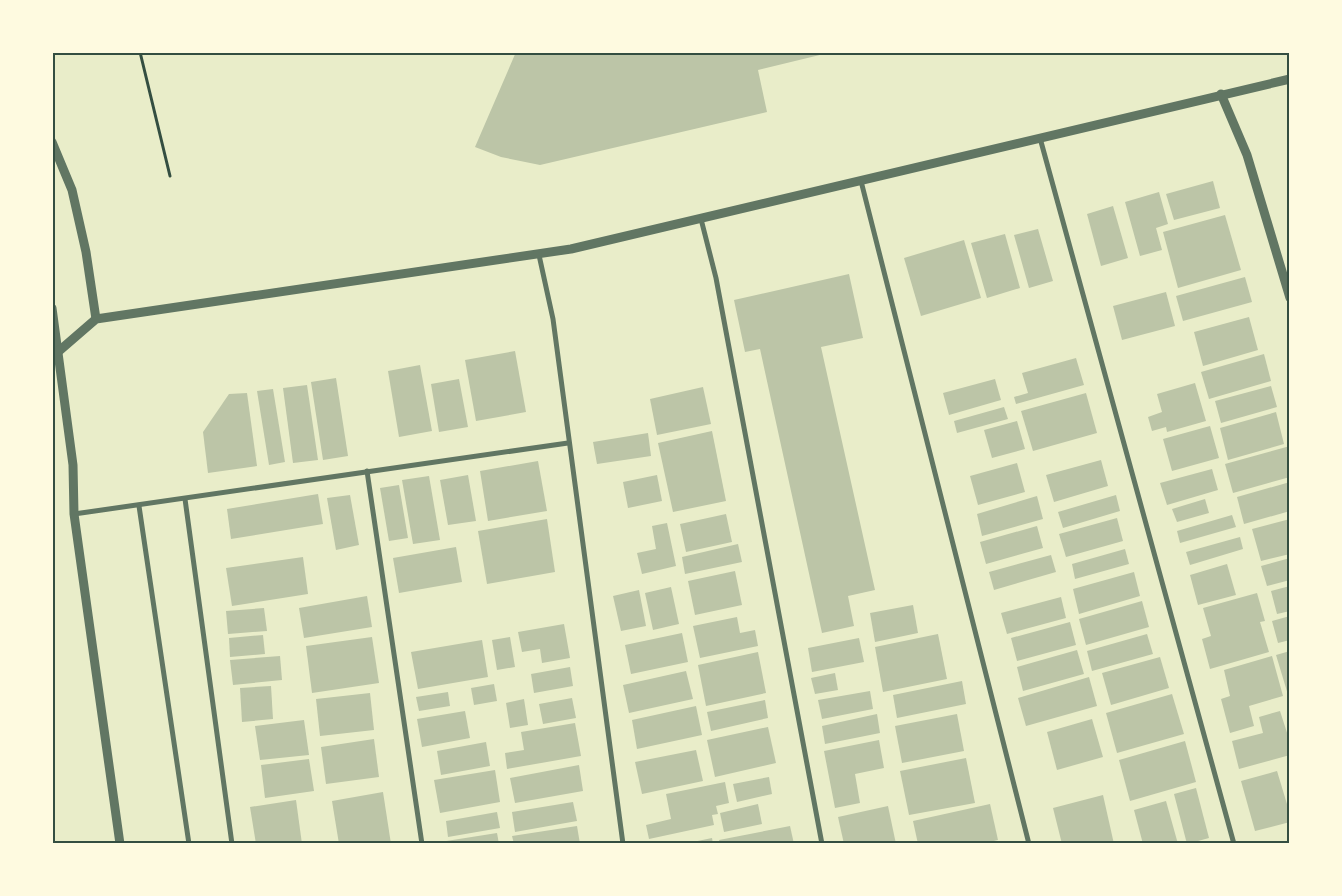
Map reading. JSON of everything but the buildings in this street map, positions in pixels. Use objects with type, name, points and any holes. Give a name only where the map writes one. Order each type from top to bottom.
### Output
[{"type":"street","points":[[56,354],[96,319],[539,255],[701,219],[1290,79]]},
{"type":"street","points":[[1221,94],[1248,155],[1290,298]]},
{"type":"street","points":[[1040,138],[1234,844]]},
{"type":"street","points":[[52,142],[72,190],[86,252],[96,319]]},
{"type":"street","points":[[861,181],[1028,844]]},
{"type":"street","points":[[701,219],[716,278],[822,844]]},
{"type":"street","points":[[539,255],[553,320],[623,844]]},
{"type":"street","points":[[52,308],[56,354],[73,465],[74,514],[120,844]]},
{"type":"street","points":[[74,514],[568,443]]},
{"type":"street","points":[[368,471],[422,844]]},
{"type":"street","points":[[185,499],[232,844]]},
{"type":"street","points":[[139,506],[189,844]]},
{"type":"path","points":[[140,52],[170,176]]}]
